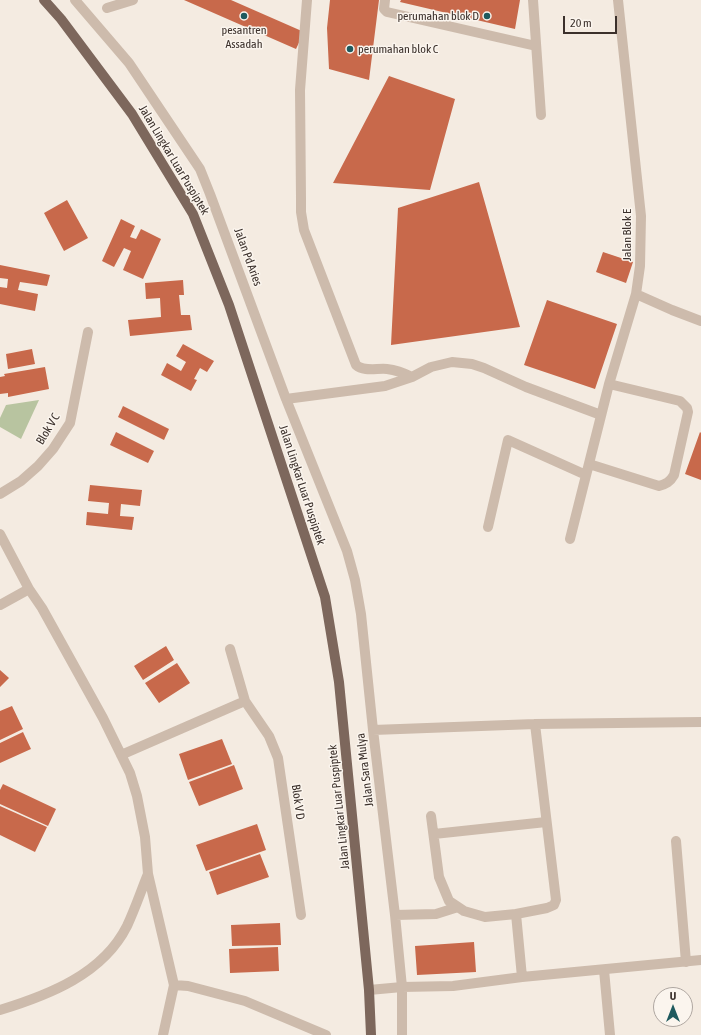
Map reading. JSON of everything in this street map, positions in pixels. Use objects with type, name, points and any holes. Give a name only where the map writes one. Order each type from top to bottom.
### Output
[{"type":"main road","name":"Jalan Lingkar Luar Puspiptek","points":[[44,0],[61,19],[132,114],[193,214],[229,305],[325,596],[339,682],[369,990],[371,1035]]},
{"type":"street","name":"Jalan Pd Aries","points":[[75,0],[128,63],[200,169],[286,399],[347,550]]},
{"type":"street","points":[[107,8],[133,0]]},
{"type":"street","points":[[308,0],[300,90],[300,199],[304,230],[356,365],[363,369],[388,369],[399,371],[412,377]]},
{"type":"street","points":[[385,0],[384,9],[387,12],[536,46]]},
{"type":"street","points":[[533,0],[541,115]]},
{"type":"street","name":"Jalan Blok E","points":[[570,538],[609,384],[636,294],[640,266],[641,216],[618,0]]},
{"type":"street","points":[[636,294],[701,321]]},
{"type":"street","name":"Blok V C","points":[[0,494],[38,466],[53,449],[70,423],[88,332]]},
{"type":"street","points":[[286,399],[385,386],[412,377],[441,364],[452,362],[472,364],[601,415]]},
{"type":"street","points":[[589,464],[659,486],[666,484],[674,476],[688,412],[687,408],[680,401],[609,384]]},
{"type":"street","points":[[488,527],[508,440],[586,475]]},
{"type":"street","points":[[0,534],[103,718],[130,773],[137,796],[145,837],[148,874],[174,985],[163,1035]]},
{"type":"street","name":"Jalan Sara Mulya","points":[[347,550],[355,580],[361,614],[395,915],[402,987],[402,1035]]},
{"type":"street","points":[[0,605],[30,589]]},
{"type":"street","name":"Blok V D","points":[[230,649],[245,701],[269,736],[278,758],[300,915]]},
{"type":"street","points":[[121,755],[245,701]]},
{"type":"street","points":[[373,730],[535,724],[701,722]]},
{"type":"street","points":[[431,816],[439,877],[450,901],[458,907],[464,911],[485,917],[516,914],[547,908],[554,905],[556,900],[535,724]]},
{"type":"street","points":[[434,834],[546,822]]},
{"type":"street","points":[[676,841],[686,962]]},
{"type":"street","points":[[0,1010],[53,990],[74,980],[92,968],[110,951],[127,926],[148,874]]},
{"type":"street","points":[[395,915],[436,914],[458,907]]},
{"type":"street","points":[[516,914],[522,978]]},
{"type":"street","points":[[369,990],[402,987],[453,986],[701,960]]},
{"type":"street","points":[[604,970],[610,1035]]},
{"type":"street","points":[[174,985],[188,986],[246,1001],[326,1035]]},
{"type":"green space","points":[[39,400],[21,439],[0,427],[0,418],[6,405]]},
{"type":"building","name":"pesantren Assadah","points":[[184,0],[231,0],[304,32],[296,49]]},
{"type":"building","name":"perumahan blok C","points":[[330,0],[379,0],[369,80],[329,69],[327,28]]},
{"type":"building","name":"perumahan blok D","points":[[401,0],[520,0],[515,29],[400,2]]},
{"type":"building","points":[[389,76],[455,99],[430,190],[333,183]]},
{"type":"building","points":[[479,182],[520,327],[391,345],[398,208]]},
{"type":"building","points":[[67,200],[88,238],[64,251],[44,213]]},
{"type":"building","points":[[121,219],[135,226],[130,237],[136,239],[141,229],[161,239],[143,279],[123,270],[131,251],[124,248],[114,267],[102,261]]},
{"type":"building","points":[[603,252],[633,262],[626,283],[596,272]]},
{"type":"building","points":[[0,265],[50,275],[47,286],[20,282],[18,290],[38,294],[35,311],[0,304],[0,287],[7,288],[8,279],[0,278]]},
{"type":"building","points":[[183,280],[184,295],[179,295],[181,315],[190,315],[192,330],[130,336],[128,320],[161,317],[160,298],[146,299],[145,283]]},
{"type":"building","points":[[547,300],[617,324],[595,389],[524,365]]},
{"type":"building","points":[[183,344],[214,361],[207,372],[200,368],[194,379],[197,380],[191,391],[161,375],[167,363],[181,371],[186,362],[176,356]]},
{"type":"building","points":[[32,349],[35,364],[8,369],[6,354]]},
{"type":"building","points":[[45,367],[49,389],[8,397],[8,393],[0,394],[0,377],[5,376],[4,374]]},
{"type":"building","points":[[123,406],[169,429],[164,440],[118,417]]},
{"type":"building","points":[[116,432],[154,451],[148,463],[110,445]]},
{"type":"building","points":[[700,432],[701,433],[701,480],[685,474]]},
{"type":"building","points":[[90,485],[142,490],[140,506],[121,504],[120,516],[134,517],[132,530],[86,525],[87,512],[108,514],[109,503],[88,501]]},
{"type":"building","points":[[166,646],[174,660],[143,680],[134,666]]},
{"type":"building","points":[[177,663],[190,683],[159,703],[145,683]]},
{"type":"building","points":[[0,670],[9,678],[0,687]]},
{"type":"building","points":[[12,706],[23,729],[0,740],[0,711]]},
{"type":"building","points":[[23,732],[31,749],[0,763],[0,743]]},
{"type":"building","points":[[222,739],[232,764],[188,780],[179,754]]},
{"type":"building","points":[[234,765],[243,789],[199,806],[189,782]]},
{"type":"building","points":[[3,784],[56,809],[48,826],[0,804],[0,790]]},
{"type":"building","points":[[0,806],[47,827],[35,852],[0,835]]},
{"type":"building","points":[[257,824],[266,850],[206,871],[196,845]]},
{"type":"building","points":[[260,854],[269,877],[217,895],[209,872]]},
{"type":"building","points":[[280,923],[281,945],[232,946],[231,925]]},
{"type":"building","points":[[474,942],[476,972],[417,975],[415,946]]},
{"type":"building","points":[[278,947],[279,971],[230,973],[229,949]]},
{"type":"place","name":"pesantren Assadah","points":[[244,16]]},
{"type":"place","name":"perumahan blok D","points":[[487,16]]},
{"type":"place","name":"perumahan blok C","points":[[350,49]]}]
